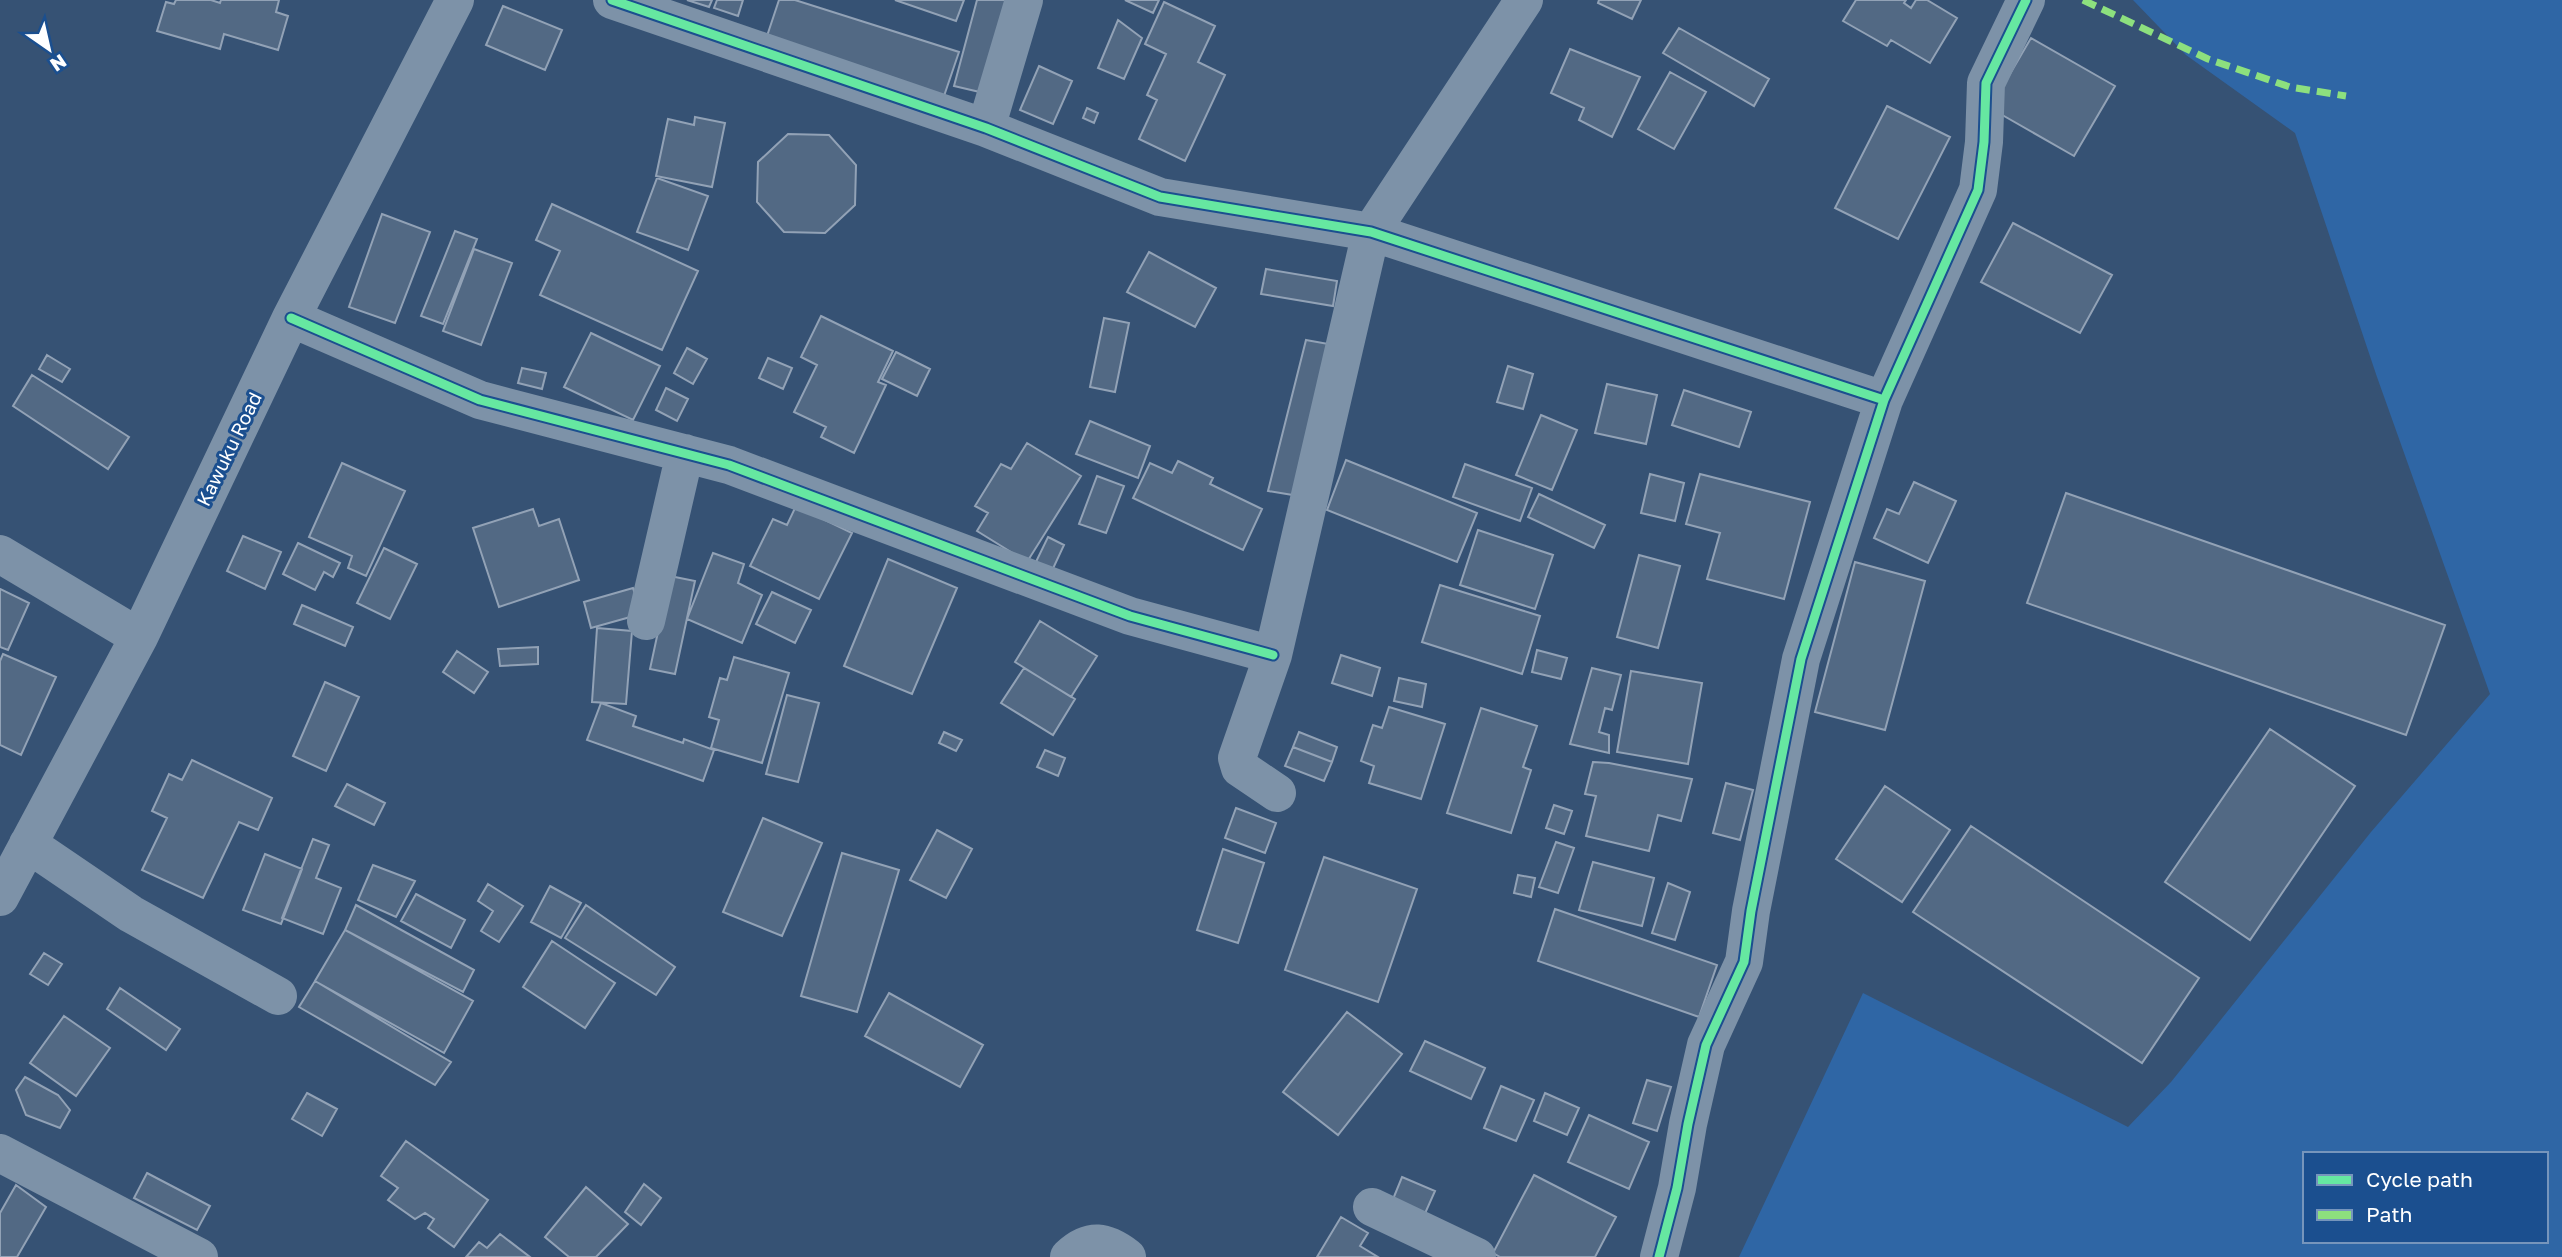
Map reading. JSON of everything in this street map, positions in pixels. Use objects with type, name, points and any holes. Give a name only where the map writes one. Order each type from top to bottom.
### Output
[{"type":"street","name":"Kawuku Road","points":[[0,897],[139,637],[291,318],[455,0]]},
{"type":"street","points":[[612,0],[986,128],[1160,197],[1371,232],[1884,400]]},
{"type":"street","points":[[986,128],[1024,0]]},
{"type":"street","points":[[1277,793],[1240,768],[1237,758],[1273,655],[1371,232],[1524,0]]},
{"type":"street","points":[[1659,1257],[1677,1188],[1706,1045],[1744,962],[1751,911],[1801,659],[1884,400],[1978,190],[1984,142],[1986,83],[2026,0]]},
{"type":"street","points":[[291,318],[480,400],[729,465],[1130,616],[1273,655]]},
{"type":"street","points":[[646,621],[685,453]]},
{"type":"street","points":[[0,554],[139,637]]},
{"type":"street","points":[[28,844],[131,914],[278,996]]},
{"type":"street","points":[[0,1153],[199,1257]]},
{"type":"street","points":[[1372,1207],[1477,1257]]},
{"type":"street","points":[[1069,1257],[1093,1242],[1113,1246],[1127,1257]]},
{"type":"shaded area","points":[[2133,0],[2562,0],[2562,1257],[1739,1257],[1863,993],[2128,1127],[2171,1082],[2371,832],[2490,694],[2377,377],[2295,133],[2186,55]]},
{"type":"building","points":[[176,0],[211,0],[220,3],[221,0],[279,0],[276,12],[288,16],[278,50],[224,34],[220,49],[157,31],[166,2],[174,4]]},
{"type":"building","points":[[687,0],[712,0],[709,7]]},
{"type":"building","points":[[717,0],[743,0],[738,16],[714,8]]},
{"type":"building","points":[[779,0],[795,0],[959,52],[944,96],[766,39]]},
{"type":"building","points":[[895,0],[964,0],[956,21]]},
{"type":"building","points":[[977,0],[1009,0],[984,93],[954,86]]},
{"type":"building","points":[[1125,0],[1159,0],[1153,13]]},
{"type":"building","points":[[1599,0],[1641,0],[1632,19],[1598,3]]},
{"type":"building","points":[[1856,0],[1906,0],[1904,3],[1911,8],[1916,0],[1927,0],[1957,18],[1930,63],[1891,40],[1887,46],[1843,21]]},
{"type":"building","points":[[1164,2],[1215,26],[1198,62],[1225,75],[1185,161],[1139,139],[1157,100],[1147,95],[1166,54],[1145,44]]},
{"type":"building","points":[[503,6],[562,30],[545,70],[486,45]]},
{"type":"building","points":[[1118,20],[1142,38],[1124,79],[1098,68]]},
{"type":"building","points":[[1679,28],[1769,79],[1754,106],[1663,53]]},
{"type":"building","points":[[2031,38],[2115,86],[2074,156],[1990,108]]},
{"type":"building","points":[[1570,49],[1640,77],[1612,137],[1579,120],[1584,108],[1551,93]]},
{"type":"building","points":[[1039,66],[1072,81],[1053,124],[1020,110]]},
{"type":"building","points":[[1670,72],[1706,92],[1674,149],[1638,129]]},
{"type":"building","points":[[1887,106],[1950,137],[1898,239],[1835,208]]},
{"type":"building","points":[[1087,108],[1098,113],[1094,123],[1083,118]]},
{"type":"building","points":[[695,117],[725,123],[712,187],[656,176],[668,119],[694,125]]},
{"type":"building","points":[[788,134],[829,135],[856,165],[855,205],[825,233],[784,232],[757,202],[758,162]]},
{"type":"building","points":[[657,178],[708,196],[688,250],[637,232]]},
{"type":"building","points":[[552,204],[698,271],[662,350],[540,295],[560,251],[536,240]]},
{"type":"building","points":[[382,214],[430,232],[395,323],[349,307]]},
{"type":"building","points":[[2013,223],[2112,275],[2080,333],[1981,282]]},
{"type":"building","points":[[455,231],[477,239],[443,324],[421,316]]},
{"type":"building","points":[[474,249],[512,263],[481,345],[443,331]]},
{"type":"building","points":[[1149,252],[1216,288],[1195,327],[1127,292]]},
{"type":"building","points":[[1266,269],[1337,281],[1333,306],[1261,294]]},
{"type":"building","points":[[821,316],[893,351],[878,382],[886,385],[854,453],[821,437],[826,427],[794,412],[817,365],[801,357]]},
{"type":"building","points":[[1104,318],[1129,323],[1115,392],[1090,387]]},
{"type":"building","points":[[591,333],[660,366],[633,420],[564,387]]},
{"type":"building","points":[[1306,340],[1334,345],[1305,497],[1268,491]]},
{"type":"building","points":[[687,348],[707,359],[693,384],[674,373]]},
{"type":"building","points":[[896,352],[930,369],[917,396],[882,379]]},
{"type":"building","points":[[47,355],[70,369],[62,382],[39,369]]},
{"type":"building","points":[[768,358],[792,368],[783,389],[759,378]]},
{"type":"building","points":[[1508,366],[1533,374],[1523,409],[1497,402]]},
{"type":"building","points":[[522,368],[546,373],[542,389],[518,383]]},
{"type":"building","points":[[32,375],[129,437],[108,469],[13,406]]},
{"type":"building","points":[[1607,384],[1657,395],[1646,444],[1595,433]]},
{"type":"building","points":[[666,388],[688,399],[677,421],[656,410]]},
{"type":"building","points":[[1684,390],[1751,412],[1739,447],[1672,425]]},
{"type":"building","points":[[1541,415],[1577,430],[1552,490],[1516,475]]},
{"type":"building","points":[[1090,421],[1150,446],[1138,478],[1076,454]]},
{"type":"building","points":[[1027,443],[1081,476],[1027,562],[977,531],[988,513],[975,506],[1001,464],[1011,469]]},
{"type":"building","points":[[1346,460],[1477,513],[1457,562],[1327,510]]},
{"type":"building","points":[[1178,461],[1213,478],[1210,484],[1262,509],[1243,550],[1133,498],[1150,463],[1172,473]]},
{"type":"building","points":[[342,463],[405,491],[366,576],[348,568],[352,556],[309,537]]},
{"type":"building","points":[[1465,464],[1532,488],[1520,521],[1453,497]]},
{"type":"building","points":[[1650,474],[1684,483],[1675,521],[1641,513]]},
{"type":"building","points":[[1700,474],[1810,502],[1784,599],[1707,579],[1720,533],[1686,524]]},
{"type":"building","points":[[1097,476],[1124,486],[1106,533],[1079,524]]},
{"type":"building","points":[[1914,482],[1956,501],[1928,563],[1874,538],[1887,509],[1899,514]]},
{"type":"building","points":[[2066,493],[2445,625],[2406,735],[2027,603]]},
{"type":"building","points":[[1539,494],[1605,525],[1594,548],[1528,517]]},
{"type":"building","points":[[796,506],[852,533],[819,599],[750,566],[773,519],[787,525]]},
{"type":"building","points":[[533,509],[539,526],[559,519],[579,580],[499,607],[473,528]]},
{"type":"building","points":[[1478,530],[1553,555],[1535,609],[1460,585]]},
{"type":"building","points":[[243,536],[281,552],[265,589],[227,571]]},
{"type":"building","points":[[1048,537],[1064,545],[1050,575],[1033,568]]},
{"type":"building","points":[[298,543],[340,563],[333,577],[324,572],[315,590],[283,574]]},
{"type":"building","points":[[384,548],[417,564],[390,619],[357,603]]},
{"type":"building","points":[[713,553],[744,564],[738,583],[762,595],[742,643],[687,619]]},
{"type":"building","points":[[1639,555],[1680,566],[1658,648],[1617,637]]},
{"type":"building","points":[[888,559],[957,588],[912,694],[844,666]]},
{"type":"building","points":[[1855,562],[1925,581],[1885,730],[1815,712]]},
{"type":"building","points":[[670,576],[695,581],[675,674],[650,669]]},
{"type":"building","points":[[1440,585],[1540,616],[1522,674],[1422,642]]},
{"type":"building","points":[[633,588],[641,614],[591,628],[584,602]]},
{"type":"building","points":[[0,589],[29,603],[8,650],[0,647]]},
{"type":"building","points":[[772,592],[811,610],[795,643],[756,624]]},
{"type":"building","points":[[302,605],[353,627],[345,646],[294,624]]},
{"type":"building","points":[[1040,621],[1097,656],[1071,697],[1015,662]]},
{"type":"building","points":[[597,628],[632,631],[626,704],[592,702]]},
{"type":"building","points":[[538,647],[538,664],[500,666],[498,649]]},
{"type":"building","points":[[1537,650],[1567,658],[1561,679],[1532,672]]},
{"type":"building","points":[[457,651],[488,672],[474,693],[443,672]]},
{"type":"building","points":[[3,654],[56,677],[21,755],[0,745],[0,661]]},
{"type":"building","points":[[1341,655],[1380,668],[1372,696],[1332,683]]},
{"type":"building","points":[[734,657],[789,673],[762,763],[711,748],[719,720],[709,717],[720,678],[727,680]]},
{"type":"building","points":[[1024,668],[1075,699],[1053,735],[1001,703]]},
{"type":"building","points":[[1592,668],[1621,675],[1612,710],[1605,708],[1599,732],[1609,735],[1609,753],[1570,744]]},
{"type":"building","points":[[1631,671],[1702,683],[1688,764],[1617,752]]},
{"type":"building","points":[[1399,678],[1426,684],[1422,707],[1394,701]]},
{"type":"building","points":[[325,682],[359,697],[326,771],[293,756]]},
{"type":"building","points":[[787,695],[819,703],[798,782],[766,774]]},
{"type":"building","points":[[601,703],[636,716],[633,726],[714,750],[703,781],[587,740]]},
{"type":"building","points":[[1389,707],[1445,724],[1421,799],[1369,783],[1374,766],[1361,761],[1373,725],[1382,728]]},
{"type":"building","points":[[1481,708],[1537,726],[1523,767],[1531,770],[1511,833],[1447,813]]},
{"type":"building","points":[[2270,729],[2355,786],[2250,940],[2165,882]]},
{"type":"building","points":[[944,732],[962,740],[956,751],[939,743]]},
{"type":"building","points":[[1299,732],[1337,747],[1332,762],[1293,747]]},
{"type":"building","points":[[1293,747],[1332,762],[1324,781],[1285,766]]},
{"type":"building","points":[[1045,750],[1065,758],[1058,776],[1037,767]]},
{"type":"building","points":[[192,760],[272,798],[258,830],[239,822],[203,898],[142,870],[167,818],[152,811],[169,774],[182,780]]},
{"type":"building","points":[[1593,762],[1692,779],[1681,821],[1658,815],[1649,851],[1586,836],[1596,796],[1585,794]]},
{"type":"building","points":[[1726,783],[1753,790],[1740,840],[1713,833]]},
{"type":"building","points":[[347,784],[385,803],[374,825],[335,806]]},
{"type":"building","points":[[1885,786],[1950,830],[1902,902],[1836,859]]},
{"type":"building","points":[[1554,805],[1572,811],[1564,834],[1546,828]]},
{"type":"building","points":[[1236,808],[1276,823],[1265,853],[1225,838]]},
{"type":"building","points":[[763,818],[822,843],[782,936],[723,912]]},
{"type":"building","points":[[1971,826],[2199,978],[2142,1063],[1913,912]]},
{"type":"building","points":[[937,830],[972,849],[946,898],[910,880]]},
{"type":"building","points":[[313,839],[329,845],[316,878],[341,888],[323,934],[282,918]]},
{"type":"building","points":[[1556,842],[1574,848],[1558,893],[1539,887]]},
{"type":"building","points":[[1223,849],[1264,863],[1238,943],[1197,930]]},
{"type":"building","points":[[842,853],[899,870],[857,1012],[801,996]]},
{"type":"building","points":[[265,854],[302,869],[281,924],[243,910]]},
{"type":"building","points":[[1324,857],[1417,889],[1378,1002],[1285,970]]},
{"type":"building","points":[[1593,862],[1654,878],[1642,926],[1579,910]]},
{"type":"building","points":[[373,865],[415,881],[396,917],[358,900]]},
{"type":"building","points":[[1518,875],[1535,878],[1531,897],[1514,893]]},
{"type":"building","points":[[1668,883],[1690,892],[1675,940],[1652,933]]},
{"type":"building","points":[[488,884],[523,906],[499,942],[481,931],[493,911],[478,901]]},
{"type":"building","points":[[550,886],[581,903],[561,938],[531,922]]},
{"type":"building","points":[[416,894],[465,920],[451,948],[401,921]]},
{"type":"building","points":[[356,905],[474,970],[463,992],[345,930]]},
{"type":"building","points":[[586,905],[675,967],[656,995],[565,938]]},
{"type":"building","points":[[1555,909],[1717,965],[1699,1017],[1538,961]]},
{"type":"building","points":[[345,930],[473,1001],[444,1053],[315,981]]},
{"type":"building","points":[[552,941],[615,983],[585,1028],[523,987]]},
{"type":"building","points":[[44,953],[62,964],[48,985],[30,974]]},
{"type":"building","points":[[315,981],[451,1062],[435,1085],[299,1007]]},
{"type":"building","points":[[120,988],[180,1029],[166,1050],[107,1009]]},
{"type":"building","points":[[889,993],[983,1045],[960,1087],[865,1036]]},
{"type":"building","points":[[1347,1012],[1402,1054],[1338,1135],[1283,1092]]},
{"type":"building","points":[[64,1016],[110,1048],[76,1096],[30,1063]]},
{"type":"building","points":[[1425,1041],[1485,1068],[1471,1099],[1410,1071]]},
{"type":"building","points":[[25,1077],[58,1095],[70,1110],[60,1128],[26,1115],[16,1090]]},
{"type":"building","points":[[1647,1080],[1671,1087],[1657,1131],[1633,1123]]},
{"type":"building","points":[[1501,1086],[1534,1100],[1516,1141],[1484,1128]]},
{"type":"building","points":[[307,1093],[337,1109],[322,1136],[292,1119]]},
{"type":"building","points":[[1545,1093],[1579,1108],[1567,1135],[1534,1121]]},
{"type":"building","points":[[1589,1115],[1649,1142],[1629,1189],[1568,1162]]},
{"type":"building","points":[[406,1141],[488,1200],[454,1247],[428,1228],[434,1219],[425,1213],[415,1219],[388,1200],[398,1188],[381,1176]]},
{"type":"building","points":[[147,1173],[210,1206],[197,1230],[134,1198]]},
{"type":"building","points":[[1534,1175],[1616,1217],[1595,1257],[1500,1257],[1493,1253]]},
{"type":"building","points":[[1402,1177],[1435,1191],[1423,1218],[1391,1204]]},
{"type":"building","points":[[644,1184],[661,1198],[641,1225],[625,1212]]},
{"type":"building","points":[[16,1185],[46,1207],[17,1257],[0,1257],[0,1213]]},
{"type":"building","points":[[586,1187],[628,1224],[596,1257],[569,1257],[545,1237]]},
{"type":"building","points":[[1341,1217],[1368,1233],[1360,1246],[1378,1257],[1317,1257]]},
{"type":"building","points":[[500,1234],[530,1257],[466,1257],[479,1242],[487,1248]]},
{"type":"marked path","points":[[2083,0],[2208,59],[2290,87],[2346,96]]},
{"type":"cycle path","points":[[612,0],[986,128],[1160,197],[1371,232],[1884,400]]},
{"type":"cycle path","points":[[1659,1257],[1677,1188],[1706,1045],[1744,962],[1751,911],[1801,659],[1884,400],[1978,190],[1984,142],[1986,83],[2026,0]]},
{"type":"cycle path","points":[[291,318],[480,400],[729,465],[1130,616],[1273,655]]}]
